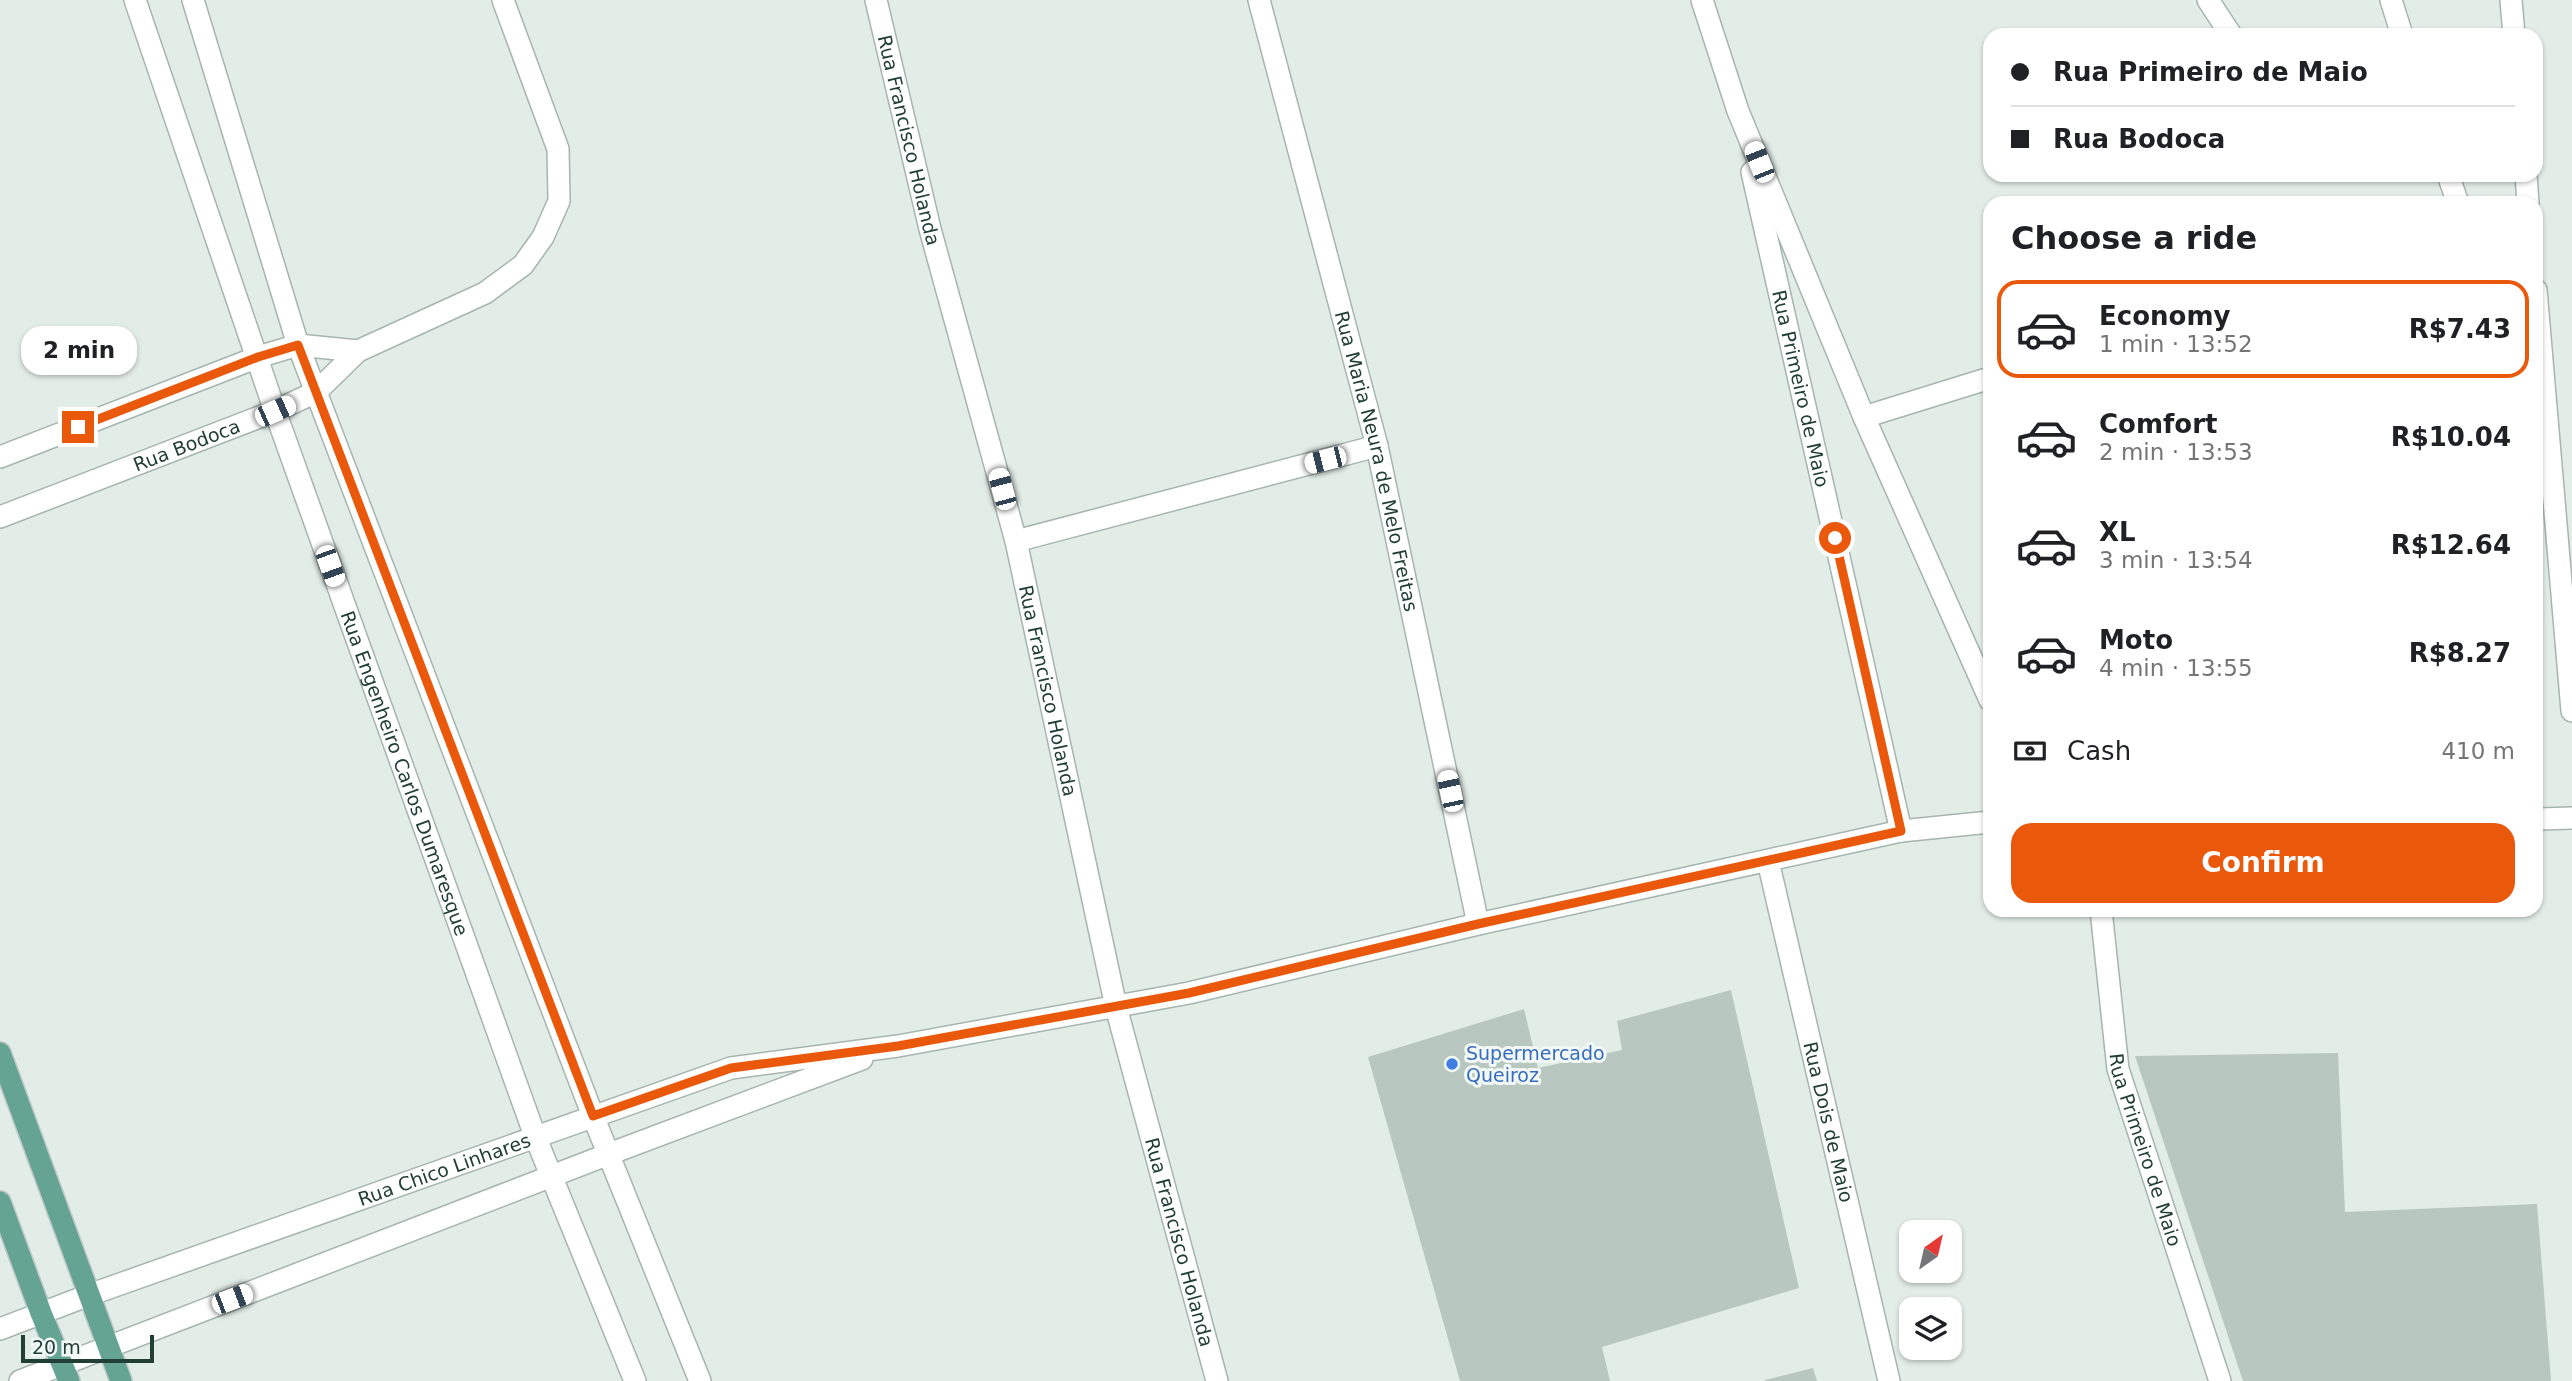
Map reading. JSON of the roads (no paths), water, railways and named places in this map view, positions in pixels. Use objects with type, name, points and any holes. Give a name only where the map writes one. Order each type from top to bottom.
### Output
[{"type":"main road","points":[[0,1053],[121,1381]]},
{"type":"main road","points":[[0,1202],[40,1313],[66,1373]]},
{"type":"street","name":"Rua Engenheiro Carlos Dumaresque","points":[[135,0],[275,411],[536,1136],[635,1381]]},
{"type":"street","points":[[193,0],[298,345],[593,1116],[701,1381]]},
{"type":"street","name":"Rua Bodoca","points":[[0,517],[316,393],[358,351],[485,293],[523,265],[543,237],[559,201],[558,149],[503,0]]},
{"type":"street","name":"Rua Francisco Holanda","points":[[876,0],[930,229],[1016,541],[1116,1007],[1217,1381]]},
{"type":"street","name":"Rua Maria Neura de Melo Freitas","points":[[1259,0],[1377,446],[1478,924]]},
{"type":"street","name":"Rua Primeiro de Maio","points":[[1702,0],[1738,111],[1864,417],[1983,684]]},
{"type":"street","points":[[2208,0],[2226,28]]},
{"type":"street","points":[[2391,0],[2400,28]]},
{"type":"street","points":[[2511,0],[2513,28]]},
{"type":"street","name":"Rua Primeiro de Maio","points":[[1738,111],[1901,831]]},
{"type":"street","points":[[0,457],[258,357],[298,345],[358,351]]},
{"type":"street","points":[[2543,372],[2572,710]]},
{"type":"street","points":[[1864,417],[1983,380]]},
{"type":"street","points":[[1016,541],[1377,446]]},
{"type":"street","points":[[2543,459],[2553,489]]},
{"type":"street","points":[[2543,818],[2572,818]]},
{"type":"street","name":"Rua Chico Linhares","points":[[0,1329],[731,1068],[898,1046],[1189,993],[1478,924],[1901,831],[1983,823]]},
{"type":"street","name":"Rua Dois de Maio","points":[[1768,861],[1889,1381]]},
{"type":"street","name":"Rua Primeiro de Maio","points":[[2102,917],[2118,1069],[2220,1381]]},
{"type":"street","name":"Rua Chico Linhares","points":[[20,1381],[66,1373],[108,1347],[553,1175],[898,1046]]},
{"type":"place","name":"Supermercado Queiroz","points":[[1452,1064]]}]
